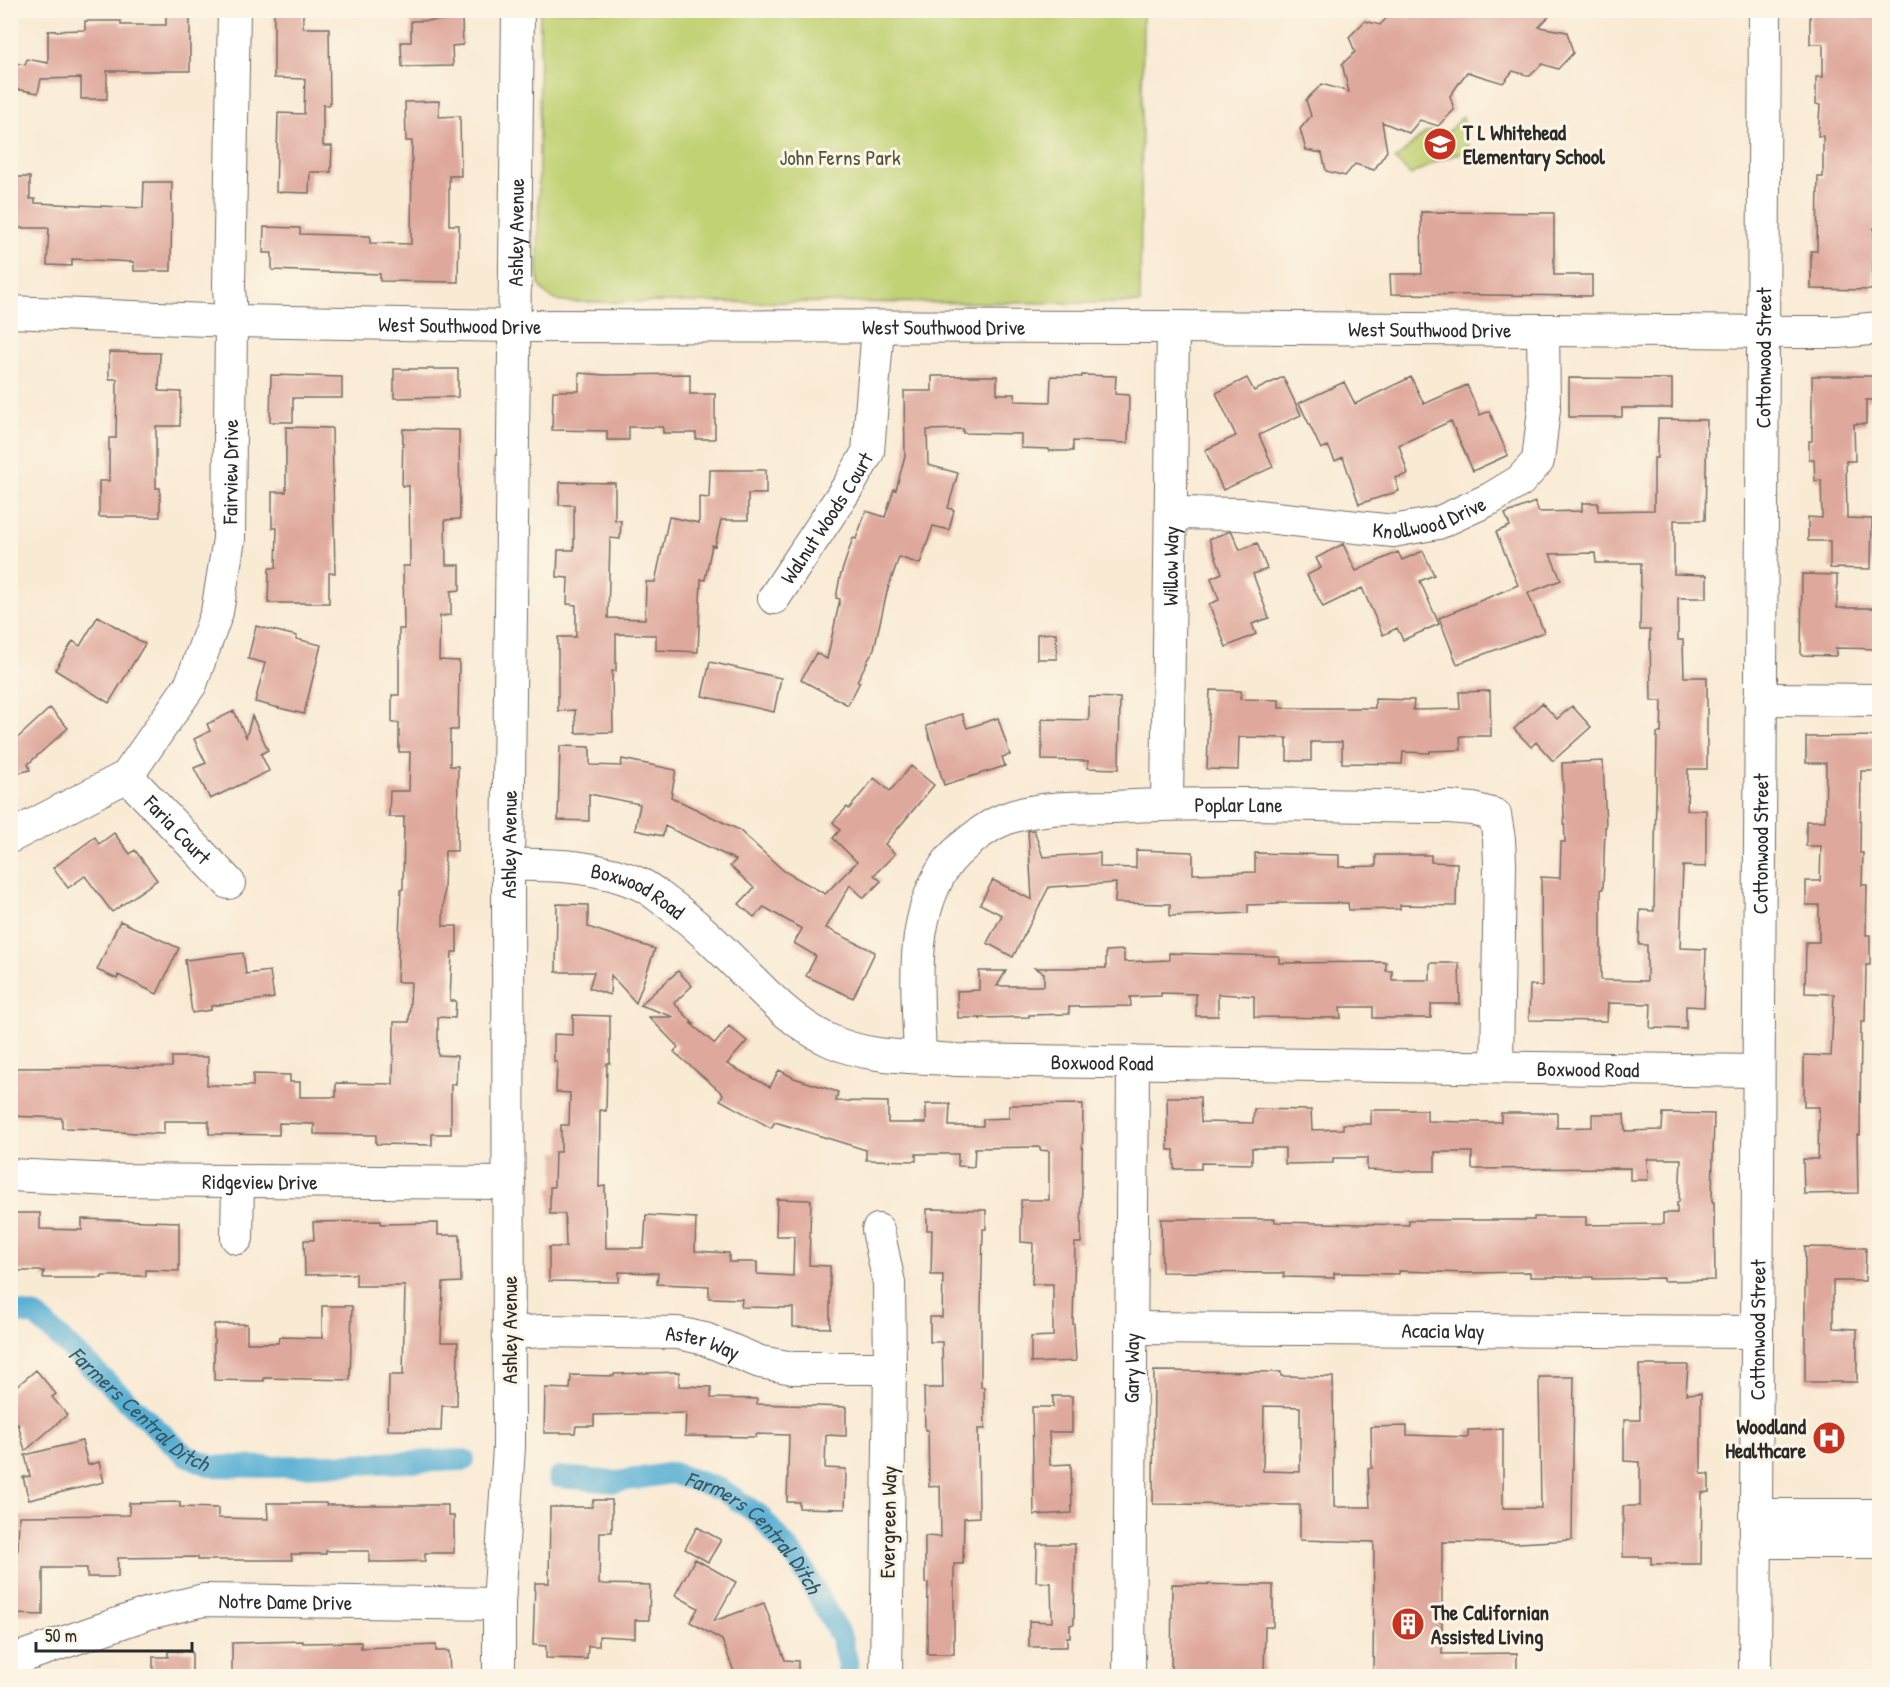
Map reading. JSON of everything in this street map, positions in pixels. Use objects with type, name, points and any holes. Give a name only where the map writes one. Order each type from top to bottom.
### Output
[{"type":"street","name":"Fairview Drive","points":[[10,837],[126,776],[191,684],[217,612],[229,539],[231,321],[229,286],[234,10]]},
{"type":"street","name":"Ashley Avenue","points":[[499,1677],[499,1604],[509,1447],[508,865],[518,10]]},
{"type":"street","name":"Cottonwood Street","points":[[1755,1677],[1765,10]]},
{"type":"street","name":"West Southwood Drive","points":[[10,312],[231,321],[513,326],[561,324],[1762,332],[1838,332],[1880,327]]},
{"type":"street","name":"Walnut Woods Court","points":[[774,598],[849,485],[868,452],[878,327]]},
{"type":"street","name":"Willow Way","points":[[1167,804],[1173,327]]},
{"type":"street","name":"Knollwood Drive","points":[[1172,513],[1240,514],[1393,531],[1438,523],[1490,498],[1520,481],[1538,461],[1544,409],[1543,330]]},
{"type":"street","points":[[1760,699],[1880,700]]},
{"type":"street","name":"Faria Court","points":[[126,776],[229,883]]},
{"type":"street","name":"Poplar Lane","points":[[920,1056],[918,959],[920,931],[931,895],[946,865],[975,837],[1005,819],[1040,810],[1167,804],[1449,807],[1473,809],[1495,815],[1500,863],[1497,1066]]},
{"type":"street","name":"Boxwood Road","points":[[508,865],[542,864],[581,868],[612,874],[645,886],[692,920],[770,998],[805,1028],[857,1052],[956,1060],[1758,1071]]},
{"type":"street","name":"Gary Way","points":[[1129,1677],[1132,1062]]},
{"type":"street","name":"Ridgeview Drive","points":[[10,1175],[114,1180],[238,1182],[509,1183]]},
{"type":"street","points":[[237,1238],[238,1182]]},
{"type":"street","name":"Evergreen Way","points":[[878,1230],[889,1283],[886,1677]]},
{"type":"street","name":"Acacia Way","points":[[1131,1328],[1756,1332]]},
{"type":"street","name":"Aster Way","points":[[510,1334],[543,1331],[678,1333],[705,1339],[760,1362],[793,1368],[890,1368]]},
{"type":"street","points":[[1755,1529],[1880,1515]]},
{"type":"street","points":[[1755,1529],[1880,1542]]},
{"type":"street","name":"Notre Dame Drive","points":[[10,1661],[149,1613],[204,1600],[499,1604]]},
{"type":"green space","name":"John Ferns Park","points":[[540,11],[1143,11],[1140,303],[563,302],[553,299],[543,291],[538,278]]},
{"type":"green space","points":[[1463,116],[1469,148],[1411,175],[1395,160],[1425,133],[1431,131],[1445,135]]},
{"type":"building","points":[[166,10],[190,10],[190,71],[107,71],[107,99],[81,99],[81,78],[41,79],[38,93],[10,88],[10,62],[25,65],[27,59],[48,63],[48,31],[85,30],[85,21],[121,21],[121,25],[166,25]]},
{"type":"building","points":[[274,10],[303,10],[303,28],[329,28],[330,105],[323,105],[323,146],[332,146],[331,172],[310,172],[309,193],[276,192],[278,113],[304,114],[305,79],[274,78]]},
{"type":"building","points":[[1418,10],[1555,10],[1539,27],[1567,32],[1573,53],[1558,69],[1542,64],[1530,76],[1513,71],[1503,83],[1467,72],[1450,96],[1454,110],[1438,126],[1420,120],[1409,133],[1382,122],[1387,151],[1374,170],[1355,164],[1345,176],[1326,171],[1322,153],[1306,150],[1300,129],[1311,116],[1306,100],[1322,84],[1349,92],[1342,64],[1355,52],[1349,37],[1365,21],[1380,25],[1392,12],[1409,17]]},
{"type":"building","points":[[1810,10],[1880,10],[1878,178],[1880,178],[1880,228],[1874,228],[1872,290],[1811,289],[1811,251],[1817,251],[1818,177],[1823,177],[1823,136],[1818,136],[1820,105],[1816,104],[1816,77],[1823,77],[1823,44],[1810,44]]},
{"type":"building","points":[[462,20],[463,45],[452,46],[453,66],[402,67],[401,42],[411,42],[411,21]]},
{"type":"building","points":[[439,101],[439,117],[460,116],[461,176],[449,176],[449,225],[459,225],[458,282],[380,281],[380,274],[272,270],[272,253],[263,253],[264,227],[300,228],[300,234],[370,236],[370,243],[411,244],[412,141],[406,141],[405,102]]},
{"type":"building","points":[[10,177],[30,177],[30,199],[35,199],[35,203],[143,208],[144,182],[172,182],[171,271],[134,271],[134,262],[72,259],[72,266],[47,265],[49,228],[10,228]]},
{"type":"building","points":[[1421,212],[1554,213],[1554,275],[1592,275],[1592,296],[1391,294],[1390,274],[1422,274]]},
{"type":"building","points":[[109,352],[160,353],[159,391],[181,392],[180,426],[156,426],[156,488],[160,488],[160,517],[99,517],[99,481],[109,481],[109,438],[116,438],[117,379],[109,379]]},
{"type":"building","points":[[394,369],[458,369],[458,397],[394,398]]},
{"type":"building","points":[[579,373],[690,374],[690,394],[715,394],[715,439],[696,439],[696,433],[663,433],[663,427],[629,427],[629,440],[607,440],[607,431],[552,430],[553,391],[579,391]]},
{"type":"building","points":[[271,375],[342,377],[342,398],[293,398],[293,422],[270,422]]},
{"type":"building","points":[[1082,375],[1116,376],[1115,394],[1129,395],[1128,443],[1073,441],[1073,451],[1049,451],[1049,449],[1021,448],[1021,434],[963,433],[963,429],[927,430],[928,465],[958,473],[948,508],[954,510],[949,530],[933,526],[920,564],[899,557],[887,592],[874,649],[857,681],[860,682],[848,705],[801,680],[816,653],[827,659],[840,599],[836,598],[840,577],[853,538],[856,539],[866,511],[885,517],[894,489],[896,490],[905,456],[904,391],[932,391],[932,376],[997,376],[997,394],[1015,394],[1015,401],[1050,402],[1051,376],[1082,377]]},
{"type":"building","points":[[1812,376],[1879,376],[1879,400],[1866,400],[1866,424],[1854,424],[1855,461],[1846,461],[1847,518],[1872,519],[1871,569],[1830,568],[1830,541],[1808,541],[1808,517],[1822,518],[1821,480],[1815,481],[1814,459],[1809,459],[1809,441],[1812,441]]},
{"type":"building","points":[[1283,377],[1301,415],[1259,435],[1273,467],[1223,490],[1205,450],[1236,436],[1216,393],[1247,378],[1254,391]]},
{"type":"building","points":[[1411,377],[1424,404],[1467,385],[1480,415],[1489,411],[1508,455],[1473,471],[1451,421],[1399,445],[1408,474],[1395,478],[1399,491],[1359,504],[1343,457],[1335,461],[1328,446],[1321,449],[1299,403],[1344,382],[1355,404]]},
{"type":"building","points":[[1569,378],[1672,379],[1672,408],[1622,408],[1622,417],[1569,417]]},
{"type":"building","points":[[1658,419],[1707,420],[1705,520],[1674,520],[1674,574],[1707,575],[1707,598],[1678,598],[1678,640],[1683,640],[1684,677],[1707,677],[1707,769],[1688,769],[1687,810],[1706,810],[1706,867],[1683,866],[1680,948],[1706,949],[1704,1007],[1686,1006],[1686,1029],[1650,1028],[1651,1004],[1608,1003],[1607,1021],[1529,1020],[1530,985],[1542,986],[1541,877],[1560,878],[1561,842],[1565,842],[1562,763],[1603,761],[1606,827],[1603,889],[1601,889],[1601,980],[1647,981],[1647,945],[1639,945],[1640,910],[1654,911],[1657,733],[1661,733],[1662,701],[1651,701],[1650,630],[1640,630],[1641,563],[1596,563],[1595,553],[1550,554],[1561,580],[1528,593],[1544,632],[1457,664],[1439,618],[1518,585],[1496,532],[1510,526],[1505,514],[1535,502],[1539,512],[1582,511],[1582,503],[1598,503],[1598,511],[1654,510],[1654,458],[1657,458]]},
{"type":"building","points":[[286,427],[332,428],[335,573],[329,573],[329,603],[268,603],[269,568],[276,568],[277,528],[272,528],[272,492],[286,492]]},
{"type":"building","points":[[403,429],[459,430],[460,519],[445,520],[446,565],[460,565],[460,590],[451,591],[451,615],[440,616],[439,660],[459,661],[458,730],[450,730],[450,766],[458,766],[457,851],[445,851],[443,926],[457,926],[457,952],[452,952],[450,1001],[456,1001],[455,1018],[438,1017],[438,1055],[457,1056],[456,1084],[451,1084],[451,1134],[432,1134],[432,1145],[376,1144],[376,1135],[314,1134],[314,1124],[279,1123],[279,1135],[209,1134],[209,1121],[164,1121],[164,1134],[62,1128],[62,1118],[10,1116],[10,1068],[172,1067],[172,1057],[208,1057],[207,1085],[253,1086],[253,1074],[290,1075],[290,1082],[300,1082],[300,1097],[336,1097],[336,1083],[393,1084],[394,1022],[409,1022],[411,982],[397,982],[401,889],[403,889],[404,817],[389,817],[390,791],[409,791],[410,752],[399,752],[399,723],[392,723],[392,695],[399,695],[399,629],[404,629],[403,566],[410,566],[409,486],[402,486]]},
{"type":"building","points":[[710,470],[766,470],[766,494],[748,494],[748,520],[721,520],[715,546],[712,545],[705,580],[701,579],[698,652],[656,650],[656,635],[616,634],[616,671],[612,671],[613,732],[576,733],[575,710],[558,711],[558,637],[576,637],[576,605],[567,604],[568,578],[557,577],[558,550],[574,550],[574,505],[559,505],[560,482],[615,483],[615,520],[621,521],[620,539],[610,538],[608,618],[645,619],[646,582],[655,582],[669,517],[699,523],[699,497],[709,498]]},
{"type":"building","points":[[1232,532],[1240,550],[1257,543],[1267,569],[1253,574],[1269,618],[1252,624],[1256,634],[1226,647],[1209,604],[1219,600],[1211,578],[1222,573],[1209,539]]},
{"type":"building","points":[[1343,544],[1356,571],[1398,552],[1402,560],[1423,551],[1434,575],[1420,581],[1439,624],[1403,640],[1397,628],[1383,635],[1362,588],[1323,607],[1307,575],[1321,568],[1316,558]]},
{"type":"building","points":[[1802,574],[1837,575],[1837,608],[1880,608],[1880,649],[1836,648],[1836,656],[1801,655]]},
{"type":"building","points":[[98,616],[145,644],[109,703],[55,670],[73,641],[80,646]]},
{"type":"building","points":[[256,626],[297,636],[296,639],[321,645],[304,714],[255,702],[265,663],[248,659]]},
{"type":"building","points":[[1056,633],[1057,659],[1037,659],[1037,634]]},
{"type":"building","points":[[710,662],[781,678],[774,712],[702,696]]},
{"type":"building","points":[[1210,690],[1241,691],[1240,699],[1279,700],[1279,708],[1375,708],[1375,699],[1414,700],[1413,710],[1460,709],[1459,692],[1490,691],[1491,736],[1460,736],[1461,750],[1430,751],[1430,753],[1403,752],[1402,764],[1342,763],[1342,742],[1311,742],[1311,761],[1287,761],[1287,738],[1239,737],[1238,770],[1207,769]]},
{"type":"building","points":[[1089,697],[1120,698],[1119,769],[1088,768],[1088,761],[1042,760],[1042,719],[1089,720]]},
{"type":"building","points":[[1542,703],[1557,719],[1572,706],[1591,727],[1553,761],[1536,742],[1531,747],[1514,729]]},
{"type":"building","points":[[50,708],[68,728],[28,764],[30,770],[10,775],[10,745]]},
{"type":"building","points":[[234,711],[246,737],[252,716],[268,750],[261,754],[269,771],[210,799],[194,768],[206,763],[194,739],[210,731],[207,724]]},
{"type":"building","points":[[962,714],[967,728],[998,718],[1010,755],[1002,757],[1005,766],[944,785],[926,726]]},
{"type":"building","points":[[1880,736],[1880,771],[1861,771],[1860,853],[1863,853],[1862,885],[1867,885],[1866,935],[1870,935],[1870,965],[1866,965],[1865,1022],[1861,1022],[1860,1135],[1857,1135],[1858,1193],[1804,1194],[1803,1159],[1818,1159],[1819,1107],[1804,1107],[1804,1055],[1831,1056],[1834,994],[1805,993],[1806,942],[1819,942],[1819,905],[1806,905],[1806,881],[1820,881],[1821,846],[1806,846],[1806,821],[1825,821],[1826,763],[1806,763],[1806,737]]},
{"type":"building","points":[[560,746],[590,747],[590,765],[621,766],[622,759],[676,770],[671,797],[739,830],[784,871],[825,894],[857,862],[833,838],[840,830],[833,822],[847,807],[849,809],[874,778],[890,791],[911,766],[934,785],[885,844],[895,854],[874,875],[881,881],[864,898],[850,885],[826,928],[875,952],[853,998],[806,976],[816,956],[794,943],[802,929],[764,907],[754,917],[739,904],[754,888],[730,866],[736,860],[665,826],[663,836],[635,830],[640,804],[589,794],[589,821],[558,820]]},
{"type":"building","points":[[1034,830],[1043,857],[1100,853],[1100,867],[1136,868],[1136,850],[1193,852],[1193,874],[1255,872],[1255,853],[1339,855],[1339,867],[1376,866],[1376,855],[1431,855],[1431,862],[1457,863],[1456,906],[1400,905],[1400,909],[1349,910],[1348,903],[1278,903],[1248,905],[1248,913],[1170,916],[1170,904],[1115,903],[1116,883],[1049,887],[1013,957],[987,943],[1002,915],[980,904],[993,880],[1032,900],[1028,831]]},
{"type":"building","points":[[114,833],[130,854],[135,850],[157,880],[112,912],[85,876],[68,888],[53,868],[95,837],[99,844]]},
{"type":"building","points":[[557,904],[588,905],[588,927],[655,949],[636,1003],[611,975],[610,995],[589,988],[594,972],[556,972]]},
{"type":"building","points":[[120,921],[179,948],[157,994],[118,975],[117,979],[97,970]]},
{"type":"building","points":[[1124,950],[1124,962],[1169,960],[1169,953],[1279,956],[1279,963],[1386,962],[1386,971],[1392,971],[1392,980],[1430,980],[1430,963],[1459,963],[1460,1004],[1431,1004],[1431,1018],[1373,1018],[1373,1007],[1340,1007],[1341,1018],[1254,1017],[1254,996],[1218,994],[1218,1016],[1196,1016],[1196,994],[1161,993],[1161,996],[1130,997],[1131,1006],[1069,1007],[1069,1014],[981,1018],[980,1020],[980,1018],[958,1018],[957,991],[979,990],[979,971],[1006,971],[997,986],[1044,986],[1044,973],[1035,968],[1106,968],[1106,951]]},
{"type":"building","points":[[243,953],[246,974],[270,971],[274,998],[211,1006],[211,1010],[192,1013],[185,960]]},
{"type":"building","points":[[678,971],[692,986],[674,1003],[694,1024],[690,1023],[715,1044],[729,1026],[747,1041],[727,1064],[770,1087],[779,1070],[794,1078],[838,1092],[836,1101],[888,1102],[888,1123],[926,1123],[926,1104],[950,1104],[949,1126],[983,1126],[983,1119],[1009,1118],[1009,1105],[1083,1104],[1081,1243],[1075,1243],[1073,1324],[1076,1361],[1031,1363],[1031,1337],[1053,1336],[1053,1284],[1032,1284],[1033,1243],[1021,1242],[1021,1200],[1049,1200],[1049,1151],[1040,1150],[1040,1147],[975,1148],[974,1167],[958,1166],[958,1154],[916,1154],[916,1161],[866,1160],[866,1150],[775,1122],[771,1128],[720,1100],[723,1094],[674,1052],[678,1047],[649,1017],[674,1017],[640,1005]]},
{"type":"building","points":[[573,1015],[610,1016],[610,1063],[607,1063],[606,1111],[600,1110],[599,1187],[605,1186],[606,1248],[644,1248],[646,1215],[696,1218],[695,1251],[729,1253],[729,1262],[757,1262],[757,1274],[793,1276],[794,1236],[776,1236],[777,1199],[811,1200],[809,1265],[830,1266],[830,1328],[793,1327],[793,1308],[741,1307],[742,1299],[709,1298],[709,1286],[657,1284],[658,1273],[619,1272],[619,1282],[549,1281],[549,1247],[566,1247],[565,1214],[550,1214],[550,1187],[554,1187],[555,1152],[561,1152],[561,1125],[569,1125],[570,1093],[556,1092],[557,1062],[554,1062],[554,1034],[573,1035]]},
{"type":"building","points":[[1167,1097],[1200,1097],[1201,1122],[1253,1123],[1254,1109],[1311,1110],[1312,1130],[1343,1129],[1343,1124],[1371,1124],[1371,1110],[1427,1110],[1427,1121],[1467,1122],[1501,1122],[1501,1113],[1557,1113],[1557,1128],[1592,1127],[1592,1114],[1624,1114],[1625,1131],[1662,1130],[1663,1113],[1714,1114],[1712,1202],[1714,1202],[1715,1280],[1663,1281],[1663,1278],[1530,1277],[1530,1272],[1399,1271],[1399,1274],[1334,1273],[1334,1278],[1284,1277],[1284,1273],[1162,1272],[1161,1219],[1275,1219],[1275,1222],[1409,1225],[1409,1220],[1534,1220],[1534,1217],[1586,1217],[1586,1225],[1663,1224],[1663,1213],[1677,1213],[1681,1159],[1647,1159],[1648,1180],[1630,1180],[1630,1168],[1472,1169],[1472,1152],[1435,1152],[1435,1171],[1367,1170],[1367,1158],[1333,1158],[1333,1163],[1285,1164],[1285,1148],[1252,1148],[1252,1164],[1201,1163],[1201,1169],[1174,1169],[1174,1150],[1168,1150]]},
{"type":"building","points":[[927,1209],[986,1210],[986,1229],[983,1229],[981,1309],[981,1387],[984,1387],[985,1429],[978,1429],[979,1517],[964,1518],[963,1564],[954,1564],[954,1654],[927,1654],[928,1583],[925,1583],[925,1536],[941,1537],[940,1486],[929,1487],[928,1430],[925,1430],[924,1388],[943,1388],[942,1342],[930,1342],[930,1317],[942,1317],[943,1275],[931,1275],[932,1230],[927,1230]]},
{"type":"building","points":[[10,1213],[40,1213],[40,1229],[82,1230],[82,1219],[179,1222],[179,1271],[146,1270],[146,1276],[43,1278],[44,1271],[10,1271]]},
{"type":"building","points":[[381,1221],[381,1224],[438,1223],[438,1235],[460,1235],[461,1282],[443,1283],[441,1342],[458,1342],[457,1406],[442,1406],[441,1431],[388,1430],[389,1375],[403,1375],[405,1286],[356,1286],[356,1274],[305,1275],[304,1240],[314,1240],[313,1222]]},
{"type":"building","points":[[1805,1247],[1866,1248],[1865,1281],[1833,1281],[1833,1328],[1857,1329],[1857,1382],[1805,1382]]},
{"type":"building","points":[[322,1306],[352,1306],[350,1380],[264,1378],[264,1381],[214,1380],[214,1324],[247,1324],[247,1343],[278,1343],[279,1337],[322,1338]]},
{"type":"building","points":[[1639,1365],[1688,1365],[1686,1394],[1701,1393],[1701,1474],[1709,1474],[1709,1492],[1702,1493],[1701,1564],[1651,1564],[1651,1557],[1623,1557],[1623,1506],[1640,1506],[1640,1462],[1624,1461],[1624,1420],[1640,1420]]},
{"type":"building","points":[[36,1370],[56,1394],[52,1397],[67,1415],[25,1451],[18,1424],[10,1430],[10,1392]]},
{"type":"building","points":[[1154,1371],[1281,1372],[1281,1376],[1333,1377],[1334,1507],[1370,1507],[1368,1468],[1372,1468],[1371,1427],[1407,1426],[1407,1435],[1468,1437],[1468,1430],[1503,1429],[1503,1508],[1541,1508],[1539,1377],[1574,1377],[1572,1540],[1518,1543],[1442,1542],[1442,1654],[1517,1653],[1517,1677],[1373,1677],[1374,1542],[1300,1540],[1300,1505],[1153,1504]],"holes":[[[1264,1406],[1300,1407],[1300,1472],[1263,1471]]]},
{"type":"building","points":[[679,1372],[679,1386],[711,1387],[711,1398],[757,1399],[757,1404],[846,1407],[846,1436],[826,1435],[825,1468],[846,1469],[845,1509],[799,1508],[799,1502],[787,1502],[789,1435],[685,1436],[686,1413],[594,1415],[594,1426],[576,1426],[575,1433],[544,1433],[545,1388],[570,1389],[571,1375],[614,1376],[614,1374]]},
{"type":"building","points":[[1053,1396],[1072,1396],[1072,1432],[1049,1432],[1050,1465],[1071,1464],[1072,1513],[1034,1515],[1032,1407],[1053,1407]]},
{"type":"building","points":[[82,1441],[88,1465],[99,1462],[104,1482],[29,1500],[23,1477],[30,1476],[25,1455]]},
{"type":"building","points":[[593,1500],[612,1500],[612,1532],[600,1532],[599,1584],[650,1585],[649,1620],[635,1620],[635,1638],[599,1636],[599,1646],[588,1646],[587,1659],[546,1658],[546,1646],[533,1645],[535,1583],[549,1583],[550,1507],[592,1507]]},
{"type":"building","points":[[180,1502],[180,1507],[218,1508],[218,1518],[268,1519],[267,1503],[448,1505],[448,1516],[454,1516],[454,1553],[425,1553],[425,1561],[391,1562],[369,1562],[369,1551],[291,1554],[292,1560],[198,1560],[198,1557],[118,1558],[118,1577],[87,1577],[87,1568],[43,1568],[43,1615],[10,1614],[10,1550],[18,1550],[19,1516],[129,1515],[129,1503]]},
{"type":"building","points":[[697,1527],[721,1540],[708,1562],[685,1549]]},
{"type":"building","points":[[1037,1544],[1075,1544],[1074,1624],[1070,1625],[1067,1647],[1029,1647],[1029,1621],[1052,1622],[1051,1583],[1036,1582]]},
{"type":"building","points":[[695,1559],[736,1582],[714,1621],[764,1603],[785,1660],[798,1661],[798,1677],[736,1677],[722,1640],[690,1622],[698,1608],[675,1595]]},
{"type":"building","points":[[1172,1584],[1273,1585],[1273,1627],[1265,1627],[1264,1677],[1171,1677]]},
{"type":"building","points":[[303,1641],[303,1643],[361,1642],[361,1648],[436,1645],[436,1651],[449,1651],[450,1677],[232,1677],[232,1643]]},
{"type":"building","points":[[168,1651],[192,1652],[192,1677],[153,1677],[153,1657],[168,1657]]},
{"type":"waterway","name":"Farmers Central Ditch","points":[[10,1311],[36,1316],[184,1454],[211,1466],[272,1467],[464,1460]]},
{"type":"waterway","name":"Farmers Central Ditch","points":[[559,1477],[616,1482],[672,1473],[721,1489],[758,1514],[800,1563],[841,1637],[848,1665],[848,1676]]},
{"type":"place","name":"T L Whitehead Elementary School","points":[[1440,144]]},
{"type":"place","name":"Woodland Healthcare","points":[[1829,1438]]},
{"type":"place","name":"The Californian Assisted Living","points":[[1408,1624]]}]
